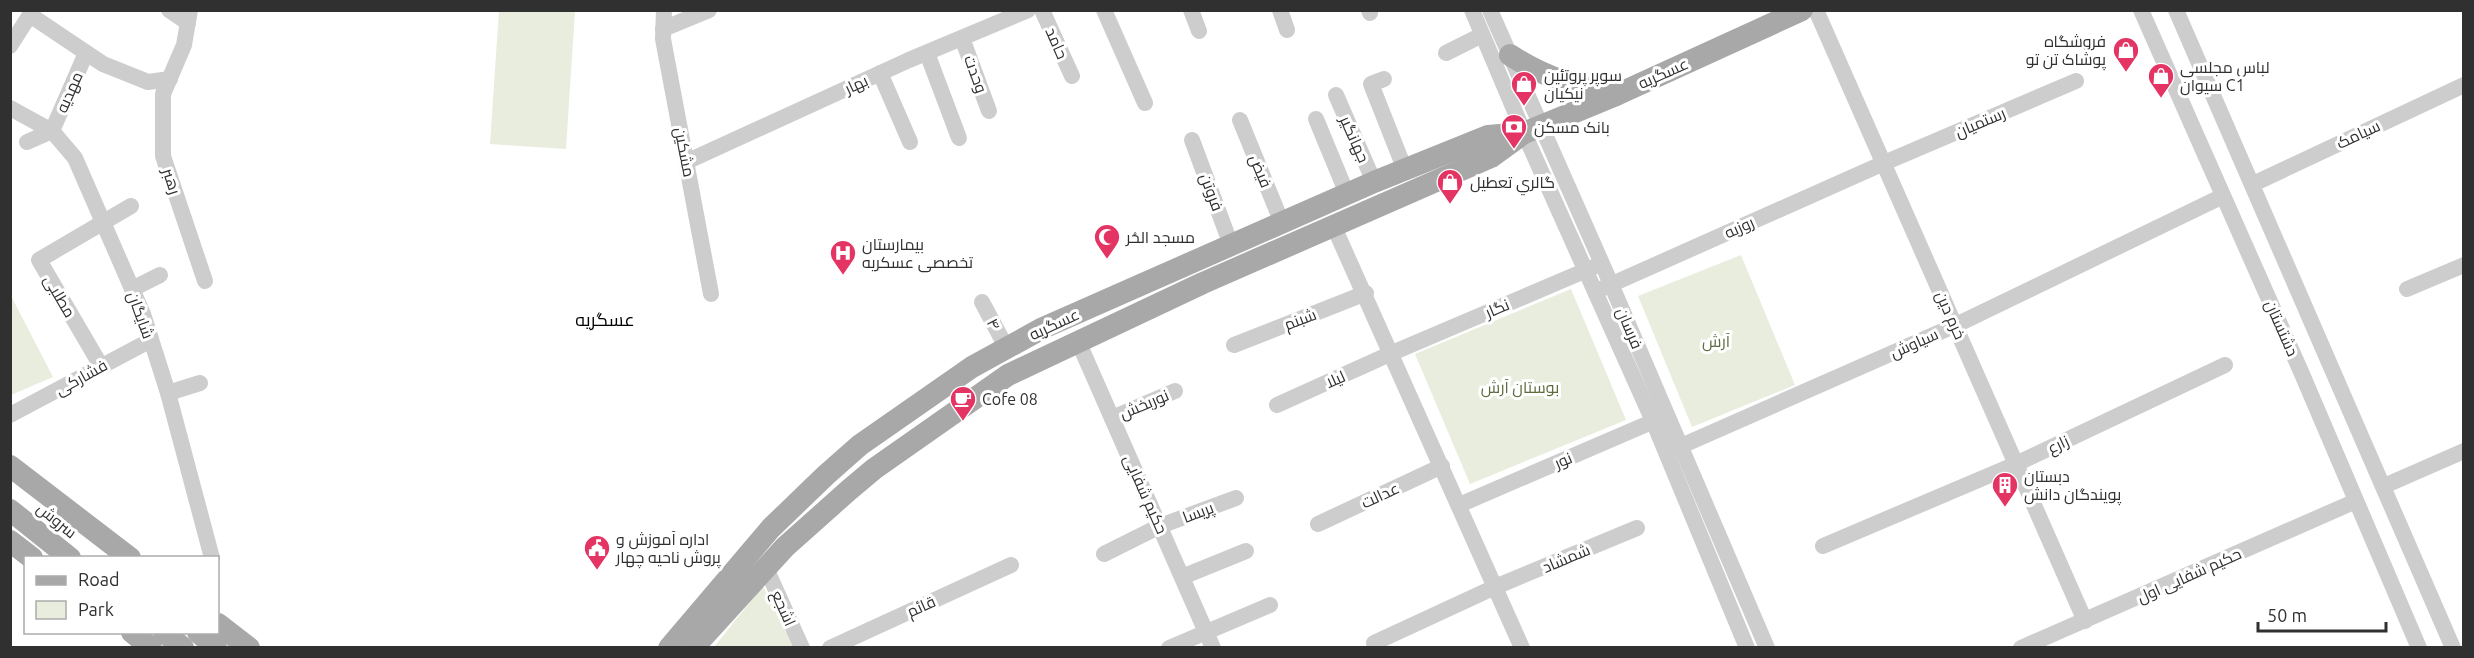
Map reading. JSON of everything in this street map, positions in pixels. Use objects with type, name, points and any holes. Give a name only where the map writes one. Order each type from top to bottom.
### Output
[{"type":"main road","name":"عسگریه","points":[[693,648],[785,548],[874,469],[1008,375],[1078,340],[1491,158],[1533,130],[1616,95],[1802,10]]},
{"type":"main road","points":[[1510,55],[1532,69],[1567,84],[1616,95]]},
{"type":"main road","name":"عسگریه","points":[[669,648],[771,528],[860,445],[942,386],[1006,347],[1043,328],[1374,182],[1488,136],[1533,130]]},
{"type":"main road","points":[[10,466],[127,556]]},
{"type":"main road","name":"سروش","points":[[10,482],[102,556]]},
{"type":"main road","points":[[10,510],[68,556]]},
{"type":"main road","points":[[10,541],[29,556]]},
{"type":"main road","points":[[219,625],[249,648]]},
{"type":"main road","points":[[133,634],[151,648]]},
{"type":"main road","points":[[165,634],[183,648]]},
{"type":"main road","points":[[199,634],[216,648]]},
{"type":"street","points":[[170,10],[189,17]]},
{"type":"street","name":"مشکین","points":[[664,10],[663,39],[711,294]]},
{"type":"street","points":[[663,29],[709,10]]},
{"type":"street","name":"بهار","points":[[686,162],[880,73],[1028,10]]},
{"type":"street","name":"حامد","points":[[1042,10],[1072,76]]},
{"type":"street","points":[[1104,10],[1145,103]]},
{"type":"street","points":[[1191,10],[1199,31]]},
{"type":"street","points":[[1281,10],[1287,30]]},
{"type":"street","name":"فرسان","points":[[1472,10],[1482,35],[1602,263],[1747,648]]},
{"type":"street","name":"فرسان","points":[[1490,10],[1510,55],[1533,130],[1585,271],[1660,418]]},
{"type":"street","name":"خرم دین","points":[[1816,10],[2085,621]]},
{"type":"street","name":"دشتستان","points":[[2141,10],[2419,648]]},
{"type":"street","name":"دشتستان","points":[[2176,10],[2453,648]]},
{"type":"street","points":[[10,46],[31,13],[103,64],[148,82],[170,79]]},
{"type":"street","name":"رهبر","points":[[189,17],[184,45],[163,94],[163,156],[205,281]]},
{"type":"street","points":[[1446,53],[1482,35]]},
{"type":"street","name":"وحدت","points":[[962,38],[989,111]]},
{"type":"street","name":"مهدیه","points":[[52,131],[86,53]]},
{"type":"street","points":[[927,53],[959,138]]},
{"type":"street","points":[[880,73],[910,142]]},
{"type":"street","points":[[1384,79],[1371,84],[1406,170]]},
{"type":"street","name":"رستمیان","points":[[1884,163],[2076,81]]},
{"type":"street","name":"سیامک","points":[[2253,184],[2463,85]]},
{"type":"street","name":"جهانگیر","points":[[1336,95],[1374,182]]},
{"type":"street","name":"شایگان","points":[[10,108],[52,131],[75,158],[132,289],[151,340],[168,393],[211,556]]},
{"type":"street","points":[[1316,119],[1347,194]]},
{"type":"street","name":"فیض","points":[[1240,120],[1281,223]]},
{"type":"street","points":[[27,142],[52,131]]},
{"type":"street","name":"فروتن","points":[[1192,140],[1232,245]]},
{"type":"street","name":"روزبه","points":[[1595,292],[1884,163]]},
{"type":"street","name":"سیاوش","points":[[1673,449],[1956,325],[2223,196]]},
{"type":"street","points":[[103,222],[131,206]]},
{"type":"street","name":"مطلبی","points":[[101,366],[39,260],[103,222]]},
{"type":"street","points":[[1334,227],[1522,648]]},
{"type":"street","name":"نگار","points":[[1392,353],[1602,263]]},
{"type":"street","points":[[2408,289],[2463,265]]},
{"type":"street","points":[[132,289],[160,275]]},
{"type":"street","name":"شبنم","points":[[1234,345],[1365,293]]},
{"type":"street","name":"۴","points":[[982,302],[1006,347]]},
{"type":"street","name":"فشارکی","points":[[10,415],[151,340]]},
{"type":"street","name":"حکیم شفایی","points":[[1078,340],[1213,648]]},
{"type":"street","name":"لیلا","points":[[1277,405],[1392,353]]},
{"type":"street","name":"زارع","points":[[1823,546],[2016,464],[2225,365]]},
{"type":"street","points":[[168,393],[200,383]]},
{"type":"street","name":"نوربخش","points":[[1112,418],[1175,391]]},
{"type":"street","name":"نور","points":[[1459,505],[1660,418]]},
{"type":"street","name":"فرسان","points":[[1673,449],[1767,648]]},
{"type":"street","points":[[2384,486],[2463,451]]},
{"type":"street","name":"عدالت","points":[[1318,524],[1442,466]]},
{"type":"street","name":"پریسا","points":[[1104,554],[1160,526],[1236,498]]},
{"type":"street","name":"حکیم شفایی اول","points":[[2021,648],[2356,501]]},
{"type":"street","name":"شمشاد","points":[[1496,587],[1637,528]]},
{"type":"street","points":[[1182,578],[1246,551]]},
{"type":"street","name":"قائم","points":[[830,648],[1011,565]]},
{"type":"street","name":"اشجع","points":[[766,568],[802,648]]},
{"type":"street","points":[[1374,642],[1496,587]]},
{"type":"street","points":[[1168,648],[1270,605]]},
{"type":"green space","points":[[499,10],[575,11],[566,149],[490,144]]},
{"type":"green space","name":"آرش","points":[[1741,255],[1795,385],[1692,427],[1638,296]]},
{"type":"green space","name":"بوستان آرش","points":[[1571,289],[1626,420],[1470,484],[1415,354]]},
{"type":"green space","points":[[10,294],[53,377],[11,395],[10,395]]},
{"type":"green space","points":[[763,586],[793,647],[714,647]]},
{"type":"place","name":"فروشگاه پوشاک تن تو","points":[[2126,73]]},
{"type":"place","name":"لباس مجلسی سیوان C1","points":[[2161,99]]},
{"type":"place","name":"سوپر پروتئین نیکیان","points":[[1524,107]]},
{"type":"place","name":"بانک مسکن","points":[[1514,150]]},
{"type":"place","name":"گالري تعطيل","points":[[1450,205]]},
{"type":"place","name":"مسجد الحُر","points":[[1107,260]]},
{"type":"place","name":"بیمارستان تخصصی عسکریه","points":[[843,276]]},
{"type":"place","name":"Cofe 08","points":[[963,422]]},
{"type":"place","name":"دبستان پویندگان دانش","points":[[2005,508]]},
{"type":"place","name":"اداره آموزش و پروش ناحیه چهار","points":[[597,571]]},
{"type":"district","name":"عسگریه","points":[[605,319]]}]
